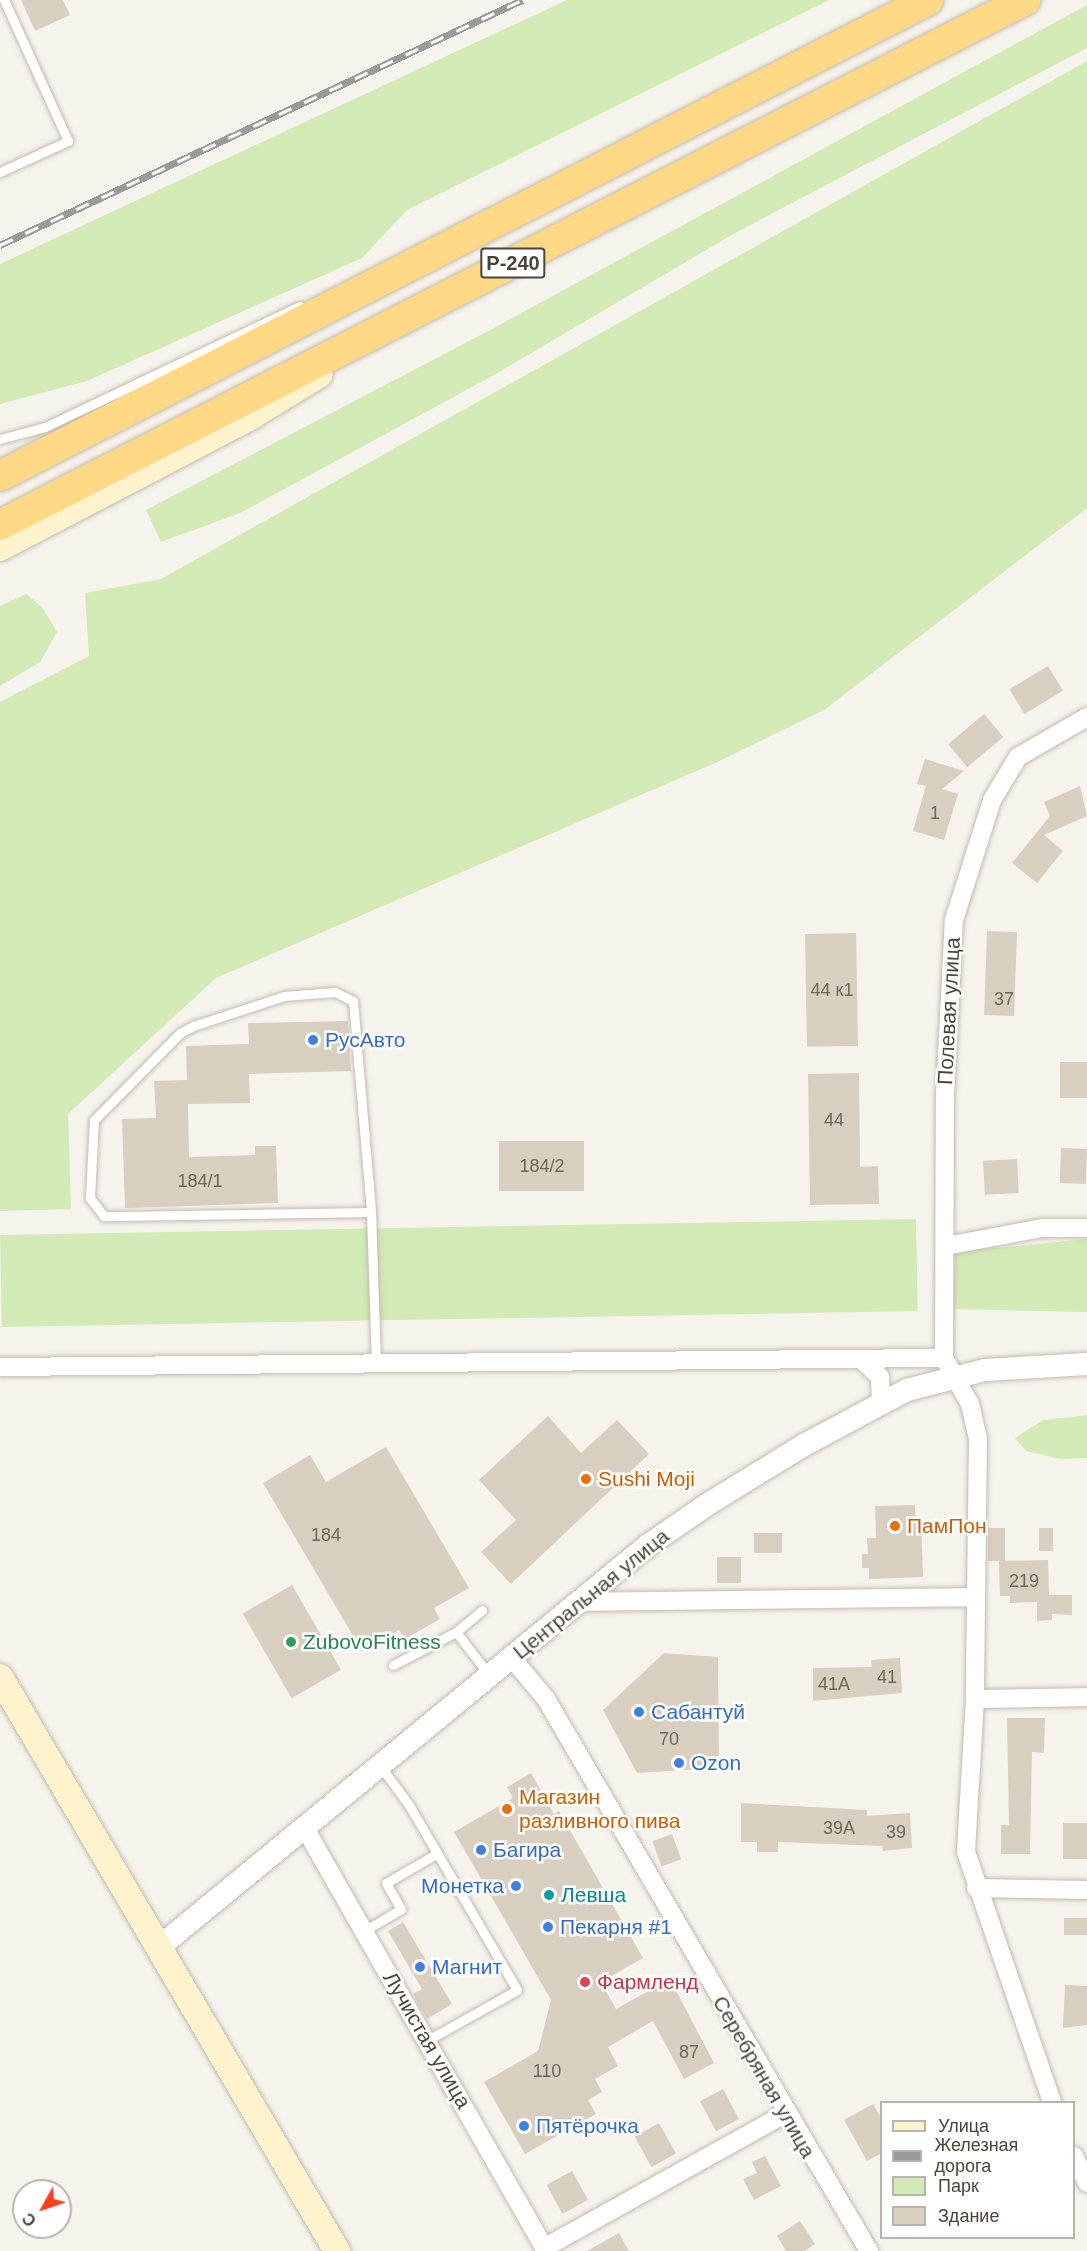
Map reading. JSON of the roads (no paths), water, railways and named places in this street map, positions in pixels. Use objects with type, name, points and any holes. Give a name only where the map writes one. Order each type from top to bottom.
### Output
[{"type":"highway","name":"Р-240","points":[[0,476],[928,0]]},
{"type":"highway","name":"Р-240","points":[[0,525],[1025,0]]},
{"type":"main road","points":[[0,548],[252,416],[456,292]]},
{"type":"main road","points":[[0,1677],[337,2251]]},
{"type":"street","name":"Полевая улица","points":[[948,1367],[945,1095],[954,920],[992,800],[1018,757],[1087,717]]},
{"type":"street","points":[[946,1246],[1042,1228],[1087,1228]]},
{"type":"street","points":[[861,1359],[880,1377],[881,1404]]},
{"type":"street","points":[[0,1367],[376,1366],[861,1359],[948,1367],[970,1404],[978,1438],[975,1699],[966,1852],[976,1888],[1051,2101]]},
{"type":"street","name":"Центральная улица","points":[[158,1948],[306,1830],[578,1602],[708,1504],[948,1367],[1087,1364]]},
{"type":"street","points":[[578,1602],[976,1597]]},
{"type":"street","name":"Серебряная улица","points":[[511,1657],[552,1708],[785,2114],[869,2251]]},
{"type":"street","points":[[975,1699],[1087,1697]]},
{"type":"street","name":"Лучистая улица","points":[[306,1830],[428,2040],[545,2249]]},
{"type":"street","points":[[976,1888],[1087,1890]]},
{"type":"street","points":[[545,2249],[785,2114]]},
{"type":"street","points":[[1075,2158],[1087,2183]]},
{"type":"lane","points":[[0,172],[68,141],[4,0]]},
{"type":"lane","points":[[322,297],[474,233]]},
{"type":"lane","points":[[0,439],[45,427],[311,301]]},
{"type":"lane","points":[[371,1212],[104,1216],[90,1198],[94,1120],[171,1041],[193,1026],[284,996],[346,995],[357,1008],[371,1212],[376,1366]]},
{"type":"lane","points":[[393,1665],[456,1632],[482,1610]]},
{"type":"lane","points":[[456,1632],[490,1676]]},
{"type":"lane","points":[[381,1767],[517,1990],[428,2040]]},
{"type":"lane","points":[[364,1931],[401,1909],[386,1882],[436,1854]]},
{"type":"railway","points":[[0,245],[522,0]]},
{"type":"place","name":"РусАвто","points":[[313,1040]]},
{"type":"place","name":"Sushi Moji","points":[[586,1479]]},
{"type":"place","name":"ПамПон","points":[[895,1526]]},
{"type":"place","name":"ZubovoFitness","points":[[291,1642]]},
{"type":"place","name":"Сабантуй","points":[[639,1712]]},
{"type":"place","name":"Ozon","points":[[679,1763]]},
{"type":"place","name":"Магазин разливного пива","points":[[507,1809]]},
{"type":"place","name":"Багира","points":[[481,1850]]},
{"type":"place","name":"Монетка","points":[[516,1886]]},
{"type":"place","name":"Левша","points":[[549,1895]]},
{"type":"place","name":"Пекарня #1","points":[[548,1927]]},
{"type":"place","name":"Магнит","points":[[420,1967]]},
{"type":"place","name":"Фармленд","points":[[585,1982]]},
{"type":"place","name":"Пятёрочка","points":[[524,2126]]}]
